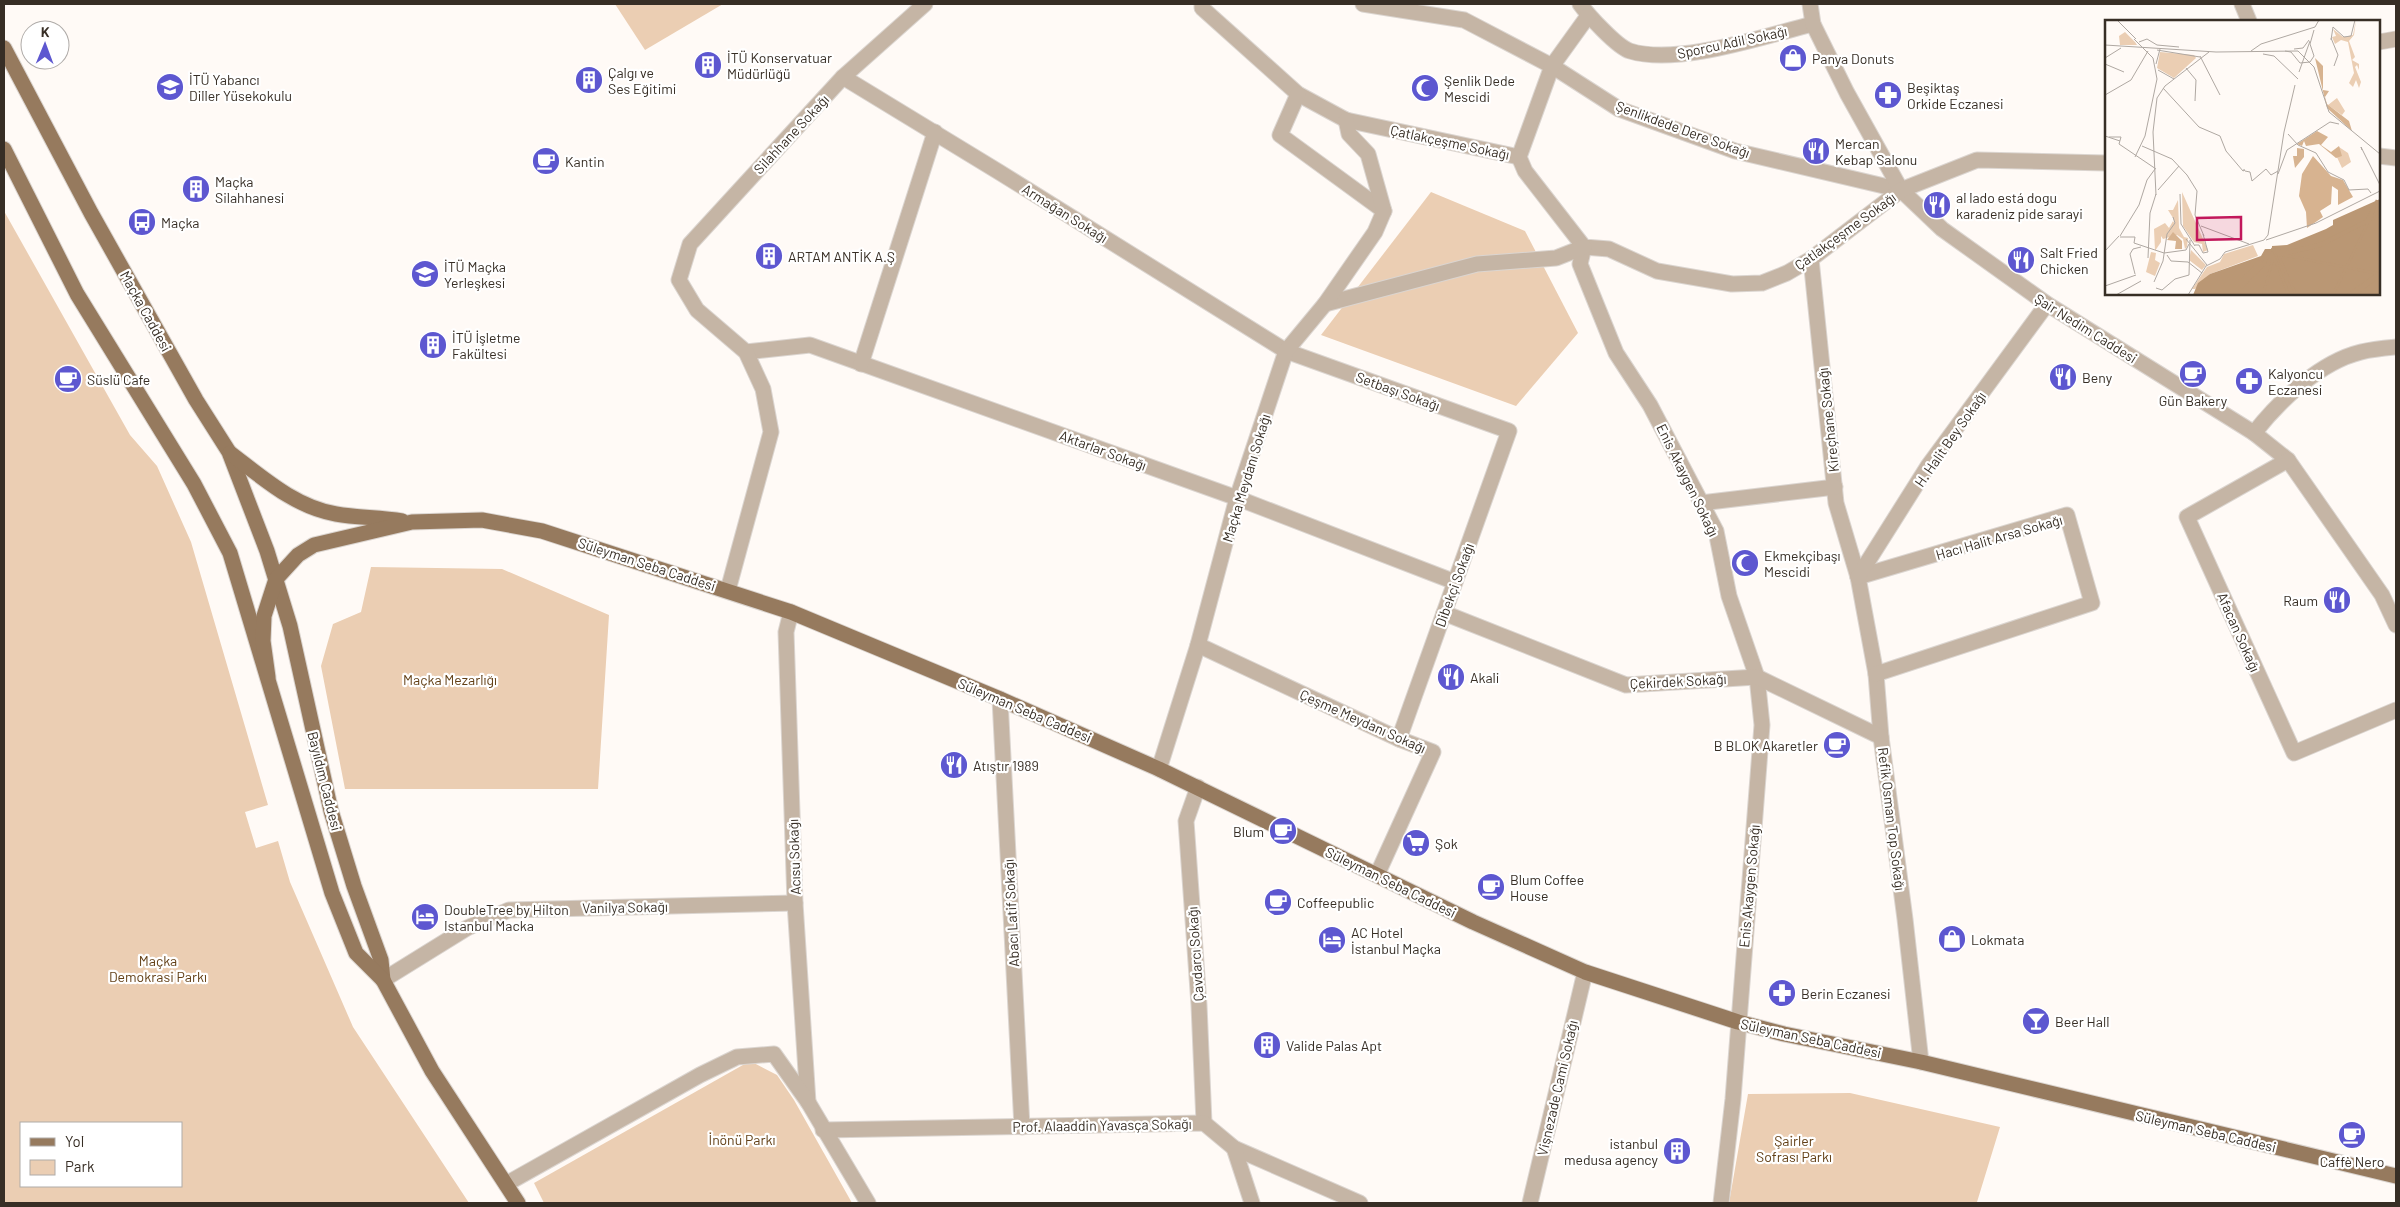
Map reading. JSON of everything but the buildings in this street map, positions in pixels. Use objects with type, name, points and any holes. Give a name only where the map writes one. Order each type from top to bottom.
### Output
[{"type":"main road","name":"Maçka Caddesi","points":[[4,48],[92,213],[196,400],[229,452],[268,551],[276,579]]},
{"type":"main road","points":[[4,149],[77,294],[194,484],[230,553],[268,677]]},
{"type":"main road","name":"Süleyman Seba Caddesi","points":[[229,452],[284,494],[308,506],[336,514],[412,522],[482,520],[542,532],[728,590],[791,612],[1000,699],[1159,769],[1473,922],[1585,972],[1738,1022],[1784,1034],[1921,1062],[2396,1176]]},
{"type":"main road","name":"Süleyman Seba Caddesi","points":[[276,579],[298,555],[314,545],[412,522]]},
{"type":"main road","points":[[268,677],[263,641],[264,616],[276,579]]},
{"type":"main road","name":"Bayıldım Caddesi","points":[[276,579],[290,626],[331,811],[354,886],[381,960],[383,980]]},
{"type":"main road","name":"Bayıldım Caddesi","points":[[268,677],[332,893],[356,953],[383,980],[432,1071],[518,1203]]},
{"type":"street","name":"Silahhane Sokağı","points":[[746,352],[697,310],[679,280],[690,244],[843,77],[925,4]]},
{"type":"street","name":"Çatlakçeşme Sokağı","points":[[1202,4],[1202,8],[1298,94],[1346,120],[1519,157],[1525,171],[1584,247],[1609,249],[1657,271],[1732,284],[1762,283],[1787,273],[1811,259],[1901,190],[1977,160],[2105,163]]},
{"type":"street","name":"Şenlikdede Dere Sokağı","points":[[1363,4],[1464,20],[1552,66],[1619,109],[1735,151],[1901,190]]},
{"type":"street","points":[[2242,4],[2249,20]]},
{"type":"street","name":"Şair Nedim Caddesi","points":[[1813,5],[1813,24],[1847,93],[1901,190],[1942,228],[2047,304],[2254,433],[2288,460],[2382,594],[2396,625]]},
{"type":"street","points":[[1519,157],[1552,66],[1584,10]]},
{"type":"street","name":"Sporcu Adil Sokağı","points":[[1584,10],[1628,50],[1656,57],[1695,53],[1813,24]]},
{"type":"street","points":[[2380,42],[2396,39]]},
{"type":"street","name":"Armağan Sokağı","points":[[843,77],[1286,352]]},
{"type":"street","points":[[1298,94],[1280,135],[1384,211]]},
{"type":"street","points":[[1346,120],[1349,134],[1368,154],[1384,211]]},
{"type":"street","points":[[861,364],[934,132]]},
{"type":"street","points":[[2380,156],[2396,158]]},
{"type":"street","name":"Maçka Meydanı Sokağı","points":[[1159,769],[1198,645],[1238,498],[1286,352],[1326,304],[1375,232],[1384,211]]},
{"type":"street","points":[[1326,304],[1477,264],[1556,258],[1584,247]]},
{"type":"street","name":"Enis Akaygen Sokağı","points":[[1584,247],[1580,264],[1616,353],[1650,405],[1716,531],[1729,596],[1757,676],[1762,725],[1733,1099],[1721,1203]]},
{"type":"street","name":"Kireçhane Sokağı","points":[[1811,259],[1836,503],[1858,578]]},
{"type":"street","name":"H. Halit Bey Sokağı","points":[[1858,578],[1928,466],[2047,304]]},
{"type":"street","name":"Aktarlar Sokağı","points":[[746,352],[810,345],[1238,498],[1455,582]]},
{"type":"street","points":[[2254,433],[2271,410],[2317,372],[2360,352],[2396,347]]},
{"type":"street","points":[[728,590],[771,432],[763,389],[746,352]]},
{"type":"street","name":"Setbaşı Sokağı","points":[[1286,352],[1509,431]]},
{"type":"street","name":"Dibekçi Sokağı","points":[[1399,739],[1509,431]]},
{"type":"street","name":"Afacan Sokağı","points":[[2288,460],[2187,517],[2294,753],[2396,710]]},
{"type":"street","points":[[1701,503],[1835,488]]},
{"type":"street","name":"Hacı Halit Arsa Sokağı","points":[[1858,578],[2067,515],[2092,603],[1876,674]]},
{"type":"street","name":"Refik Osman Top Sokağı","points":[[1858,578],[1876,674],[1881,737],[1905,918],[1921,1062]]},
{"type":"street","name":"Acısu Sokağı","points":[[791,612],[786,632],[795,903],[808,1102]]},
{"type":"street","name":"Çekirdek Sokağı","points":[[1444,613],[1626,685],[1757,676]]},
{"type":"street","name":"Çeşme Meydanı Sokağı","points":[[1198,645],[1399,739],[1433,752],[1377,875]]},
{"type":"street","points":[[1757,676],[1881,737]]},
{"type":"street","name":"Abacı Latif Sokağı","points":[[1000,699],[1022,1128]]},
{"type":"street","name":"Çavdarcı Sokağı","points":[[1198,787],[1186,821],[1199,1005],[1204,1123]]},
{"type":"street","name":"Vanilya Sokağı","points":[[383,980],[467,928],[509,910],[795,903]]},
{"type":"street","name":"Vişnezade Cami Sokağı","points":[[1530,1203],[1585,972]]},
{"type":"street","name":"Acısu Sokağı","points":[[506,1184],[700,1074],[738,1057],[774,1054],[808,1102],[868,1203]]},
{"type":"street","name":"Prof. Alaaddin Yavasça Sokağı","points":[[823,1130],[1022,1128],[1204,1123],[1234,1148],[1360,1203]]},
{"type":"street","points":[[1234,1148],[1252,1203]]},
{"type":"green space","points":[[615,4],[723,4],[645,50]]},
{"type":"green space","points":[[1431,192],[1525,231],[1578,333],[1516,406],[1321,335]]},
{"type":"green space","name":"Maçka Demokrasi Parkı","points":[[4,211],[130,435],[157,466],[191,542],[268,805],[245,812],[256,848],[278,841],[290,882],[353,1027],[469,1203],[4,1203]]},
{"type":"green space","name":"Maçka Mezarlığı","points":[[371,567],[502,569],[609,615],[598,789],[345,789],[321,666],[333,624],[361,612]]},
{"type":"green space","name":"İnönü Parkı","points":[[750,1061],[777,1075],[794,1100],[852,1203],[544,1203],[534,1183]]},
{"type":"green space","name":"Şairler Sofrası Parkı","points":[[1850,1093],[2000,1127],[1977,1202],[1981,1203],[1729,1203],[1748,1094]]},
{"type":"place","name":"Panya Donuts","points":[[1793,58]]},
{"type":"place","name":"İTÜ Konservatuar Müdürlüğü","points":[[708,65]]},
{"type":"place","name":"Çalgı ve Ses Eğitimi","points":[[589,80]]},
{"type":"place","name":"İTÜ Yabancı Diller Yüsekokulu","points":[[170,87]]},
{"type":"place","name":"Şenlik Dede Mescidi","points":[[1425,88]]},
{"type":"place","name":"Beşiktaş Orkide Eczanesi","points":[[1888,95]]},
{"type":"place","name":"Mercan Kebap Salonu","points":[[1816,151]]},
{"type":"place","name":"Kantin","points":[[546,161]]},
{"type":"place","name":"Maçka Silahhanesi","points":[[196,189]]},
{"type":"place","name":"al lado está dogu karadeniz pide sarayi","points":[[1937,205]]},
{"type":"place","name":"Maçka","points":[[142,222]]},
{"type":"place","name":"ARTAM ANTİK A.Ş","points":[[769,256]]},
{"type":"place","name":"Salt Fried Chicken","points":[[2021,260]]},
{"type":"place","name":"İTÜ Maçka Yerleşkesi","points":[[425,274]]},
{"type":"place","name":"İTÜ İşletme Fakültesi","points":[[433,345]]},
{"type":"place","name":"Gün Bakery","points":[[2193,374]]},
{"type":"place","name":"Beny","points":[[2063,377]]},
{"type":"place","name":"Süslü Cafe","points":[[68,379]]},
{"type":"place","name":"Kalyoncu Eczanesi","points":[[2249,381]]},
{"type":"place","name":"Ekmekçibaşı Mescidi","points":[[1745,563]]},
{"type":"place","name":"Raum","points":[[2337,600]]},
{"type":"place","name":"Akali","points":[[1451,677]]},
{"type":"place","name":"B BLOK Akaretler","points":[[1837,745]]},
{"type":"place","name":"Atıştır 1989","points":[[954,765]]},
{"type":"place","name":"Blum","points":[[1283,831]]},
{"type":"place","name":"Şok","points":[[1416,843]]},
{"type":"place","name":"Blum Coffee House","points":[[1491,887]]},
{"type":"place","name":"Coffeepublic","points":[[1278,902]]},
{"type":"place","name":"DoubleTree by Hilton Istanbul Macka","points":[[425,917]]},
{"type":"place","name":"Lokmata","points":[[1952,939]]},
{"type":"place","name":"AC Hotel İstanbul Maçka","points":[[1332,940]]},
{"type":"place","name":"Berin Eczanesi","points":[[1782,993]]},
{"type":"place","name":"Beer Hall","points":[[2036,1021]]},
{"type":"place","name":"Valide Palas Apt","points":[[1267,1045]]},
{"type":"place","name":"Caffè Nero","points":[[2352,1135]]},
{"type":"place","name":"istanbul medusa agency","points":[[1677,1151]]}]
